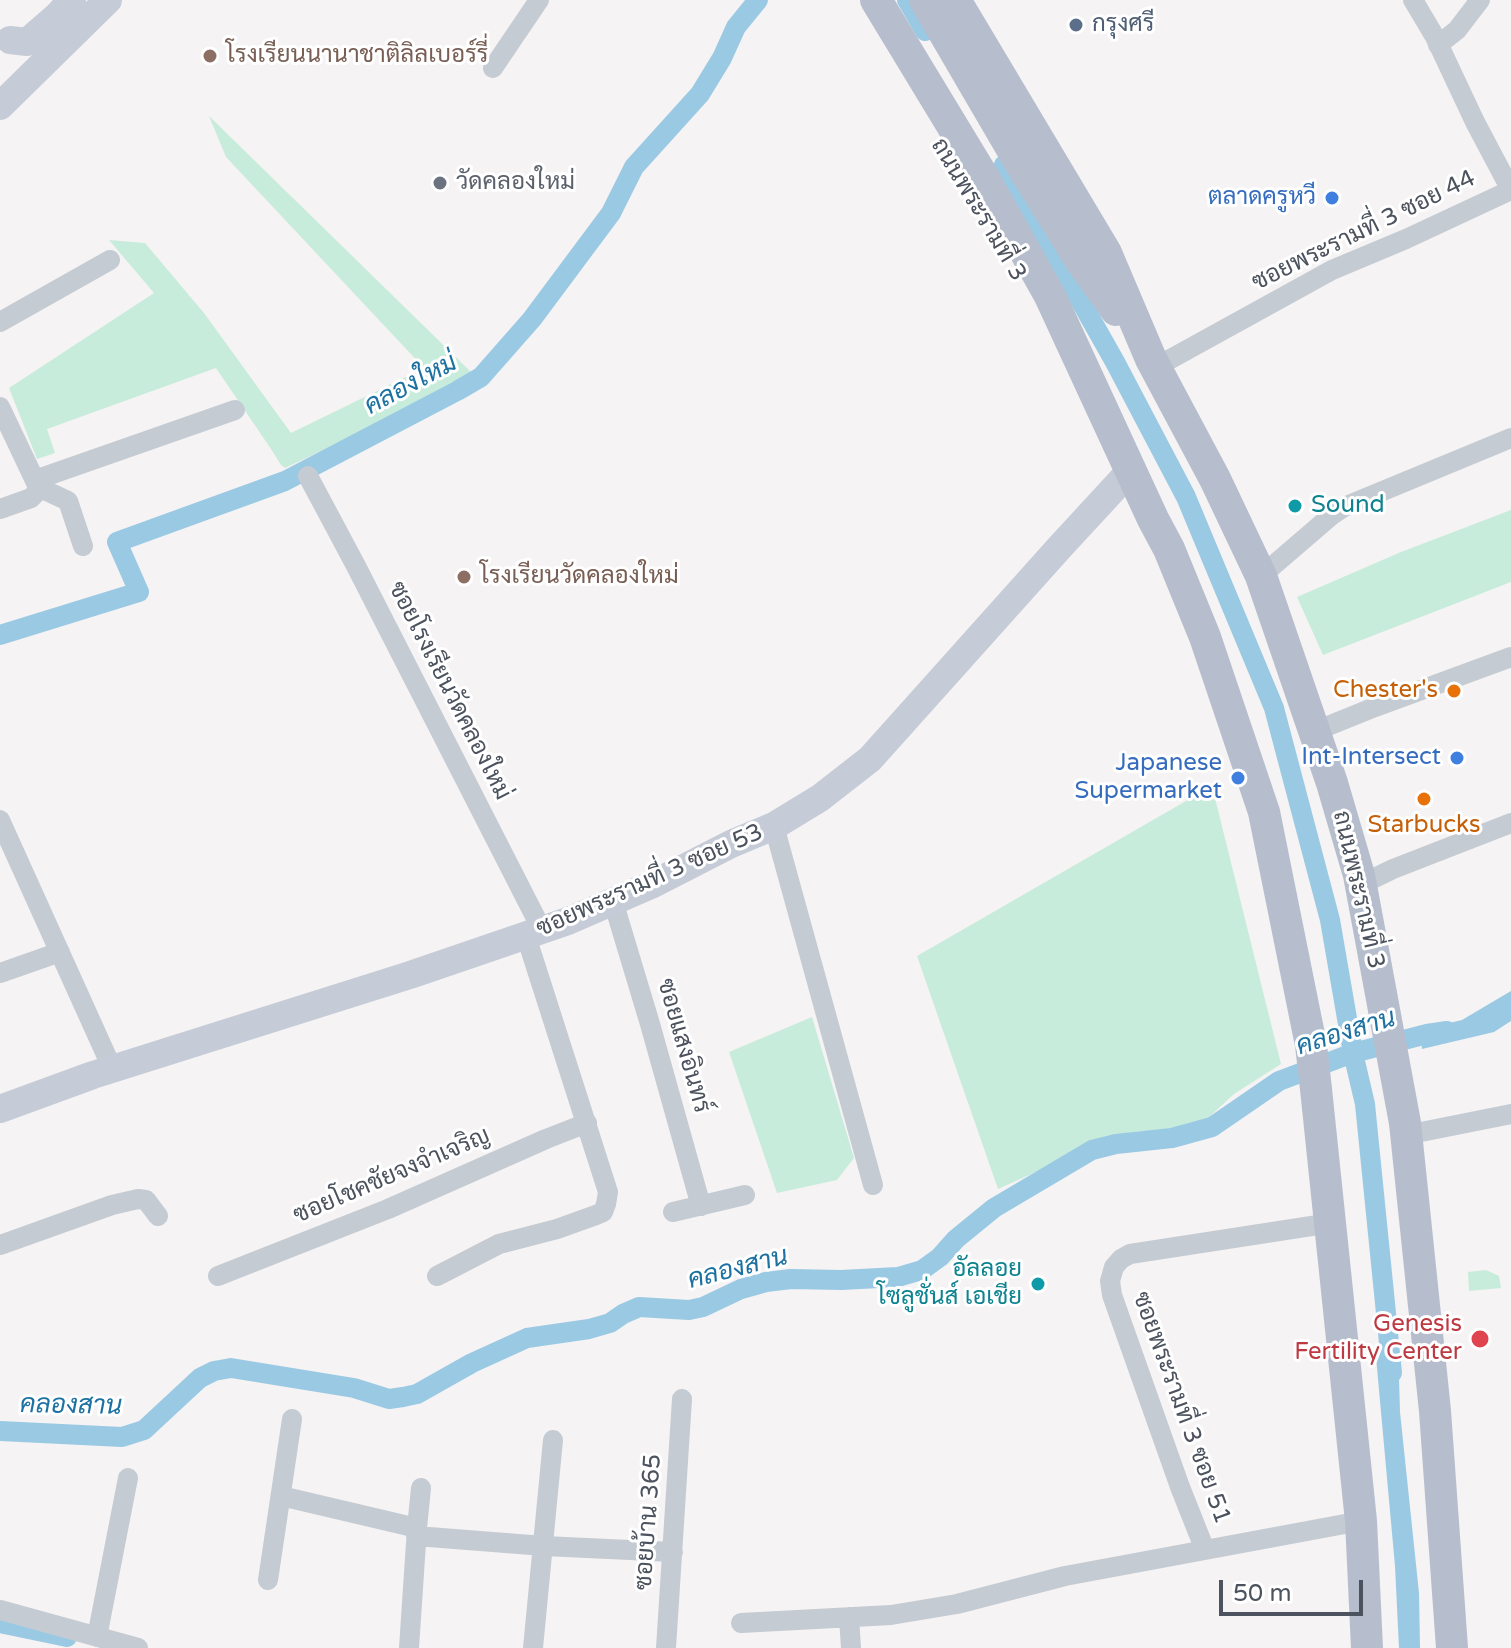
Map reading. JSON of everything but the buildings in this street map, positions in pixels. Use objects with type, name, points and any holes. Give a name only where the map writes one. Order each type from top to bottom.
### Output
[{"type":"main road","name":"ถนนพระรามที่ 3","points":[[851,0],[1107,419]]},
{"type":"main road","name":"ถนนพระรามที่ 3","points":[[876,0],[984,178],[1050,296],[1169,549],[1205,637],[1264,812],[1311,1045],[1361,1521],[1367,1648]]},
{"type":"main road","name":"ถนนพระรามที่ 3","points":[[925,0],[1083,264],[1154,363]]},
{"type":"main road","name":"ถนนพระรามที่ 3","points":[[955,0],[1106,253],[1154,363],[1215,479],[1261,576],[1332,783],[1360,885],[1397,1071],[1406,1135],[1435,1411],[1452,1648]]},
{"type":"street","points":[[5,46],[51,0]]},
{"type":"street","points":[[5,46],[27,42],[72,0]]},
{"type":"street","points":[[0,106],[108,0]]},
{"type":"street","points":[[493,68],[539,0]]},
{"type":"street","points":[[1413,0],[1511,190]]},
{"type":"street","points":[[1438,45],[1457,30],[1480,0]]},
{"type":"street","name":"ซอยพระรามที่ 3 ซอย 44","points":[[1154,363],[1332,270],[1511,190]]},
{"type":"street","points":[[0,322],[110,260]]},
{"type":"street","points":[[0,407],[36,484],[36,493],[31,498],[0,509]]},
{"type":"street","points":[[36,484],[235,410]]},
{"type":"street","points":[[1261,576],[1344,507],[1511,438]]},
{"type":"street","name":"ซอยพระรามที่ 3 ซอย 53","points":[[0,1109],[112,1068],[534,933],[651,885],[774,826],[820,798],[870,759],[1131,470]]},
{"type":"street","name":"ซอยโรงเรียนวัดคลองใหม่","points":[[308,476],[356,566],[534,933]]},
{"type":"street","points":[[36,484],[68,501],[83,546]]},
{"type":"street","points":[[1313,732],[1511,657]]},
{"type":"street","points":[[0,820],[9,863],[60,952],[112,1068]]},
{"type":"street","points":[[1360,885],[1511,823]]},
{"type":"street","points":[[774,826],[873,1185]]},
{"type":"street","name":"ซอยแสงอินทร์","points":[[613,901],[701,1206]]},
{"type":"street","points":[[437,1276],[499,1244],[557,1229],[603,1212],[608,1192],[534,933]]},
{"type":"street","points":[[0,973],[60,952]]},
{"type":"street","points":[[1406,1135],[1511,1114]]},
{"type":"street","name":"ซอยโชคชัยจงจำเจริญ","points":[[218,1276],[388,1209],[587,1123]]},
{"type":"street","points":[[673,1212],[745,1195]]},
{"type":"street","points":[[0,1245],[112,1205],[138,1199],[146,1200],[158,1216]]},
{"type":"street","name":"ซอยพระรามที่ 3 ซอย 51","points":[[1205,1550],[1112,1295],[1110,1281],[1114,1267],[1130,1254],[1331,1223]]},
{"type":"street","name":"ซอยบ้าน 365","points":[[666,1648],[682,1399]]},
{"type":"street","points":[[268,1580],[292,1419]]},
{"type":"street","points":[[533,1648],[553,1440]]},
{"type":"street","points":[[97,1637],[128,1478]]},
{"type":"street","points":[[409,1648],[421,1488]]},
{"type":"street","points":[[281,1496],[416,1532],[544,1546],[673,1552]]},
{"type":"street","points":[[741,1623],[891,1615],[957,1604],[1083,1573],[1361,1521]]},
{"type":"street","points":[[948,1593],[1061,1565],[1071,1566],[1083,1573]]},
{"type":"street","points":[[0,1610],[138,1648]]},
{"type":"street","points":[[849,1617],[851,1648]]},
{"type":"green space","points":[[209,116],[473,374],[456,388],[285,468],[216,368],[47,429],[55,453],[37,459],[9,388],[154,293],[109,240],[145,243],[204,313],[291,433],[424,368],[226,157]]},
{"type":"green space","points":[[1511,510],[1511,582],[1323,655],[1297,597],[1401,552]]},
{"type":"green space","points":[[1212,786],[1281,1064],[1234,1094],[1208,1118],[1168,1131],[1142,1131],[1104,1137],[998,1189],[917,956]]},
{"type":"green space","points":[[812,1017],[854,1158],[837,1180],[777,1193],[729,1052]]},
{"type":"green space","points":[[1486,1270],[1499,1276],[1501,1288],[1469,1291],[1468,1272]]},
{"type":"water","points":[[1511,991],[1511,1021],[1494,1032],[1422,1049],[1420,1030],[1462,1020]]},
{"type":"water","points":[[1398,1345],[1400,1412],[1419,1593],[1420,1648],[1399,1648],[1395,1566],[1375,1346]]},
{"type":"waterway","name":"คลองใหม่","points":[[0,635],[139,592],[117,542],[285,481],[481,377],[532,319],[611,213],[634,167],[700,94],[736,27],[758,0]]},
{"type":"waterway","points":[[907,0],[925,31]]},
{"type":"waterway","points":[[1004,165],[1115,362],[1186,497],[1274,708],[1330,920],[1365,1104],[1392,1373]]},
{"type":"waterway","name":"คลองสาน","points":[[0,1431],[122,1437],[144,1430],[200,1378],[231,1368],[354,1388],[389,1399],[403,1397],[417,1394],[472,1363],[527,1338],[589,1329],[610,1323],[639,1307],[689,1310],[703,1307],[741,1289],[791,1279],[898,1277],[922,1270],[994,1208],[1092,1150],[1172,1138],[1212,1127],[1279,1081],[1353,1053],[1447,1031]]},
{"type":"waterway","points":[[0,1623],[67,1637]]},
{"type":"place","name":"กรุงศรี","points":[[1076,25]]},
{"type":"place","name":"โรงเรียนนานาชาติลิลเบอร์รี่","points":[[210,56]]},
{"type":"place","name":"วัดคลองใหม่","points":[[440,183]]},
{"type":"place","name":"ตลาดครูหวี","points":[[1332,198]]},
{"type":"place","name":"Sound","points":[[1295,506]]},
{"type":"place","name":"โรงเรียนวัดคลองใหม่","points":[[464,577]]},
{"type":"place","name":"Chester's","points":[[1454,691]]},
{"type":"place","name":"Int-Intersect","points":[[1457,758]]},
{"type":"place","name":"Japanese Supermarket","points":[[1238,778]]},
{"type":"place","name":"Starbucks","points":[[1424,799]]},
{"type":"place","name":"อัลลอย โซลูชั่นส์ เอเชีย","points":[[1038,1284]]},
{"type":"place","name":"Genesis Fertility Center","points":[[1480,1339]]}]
